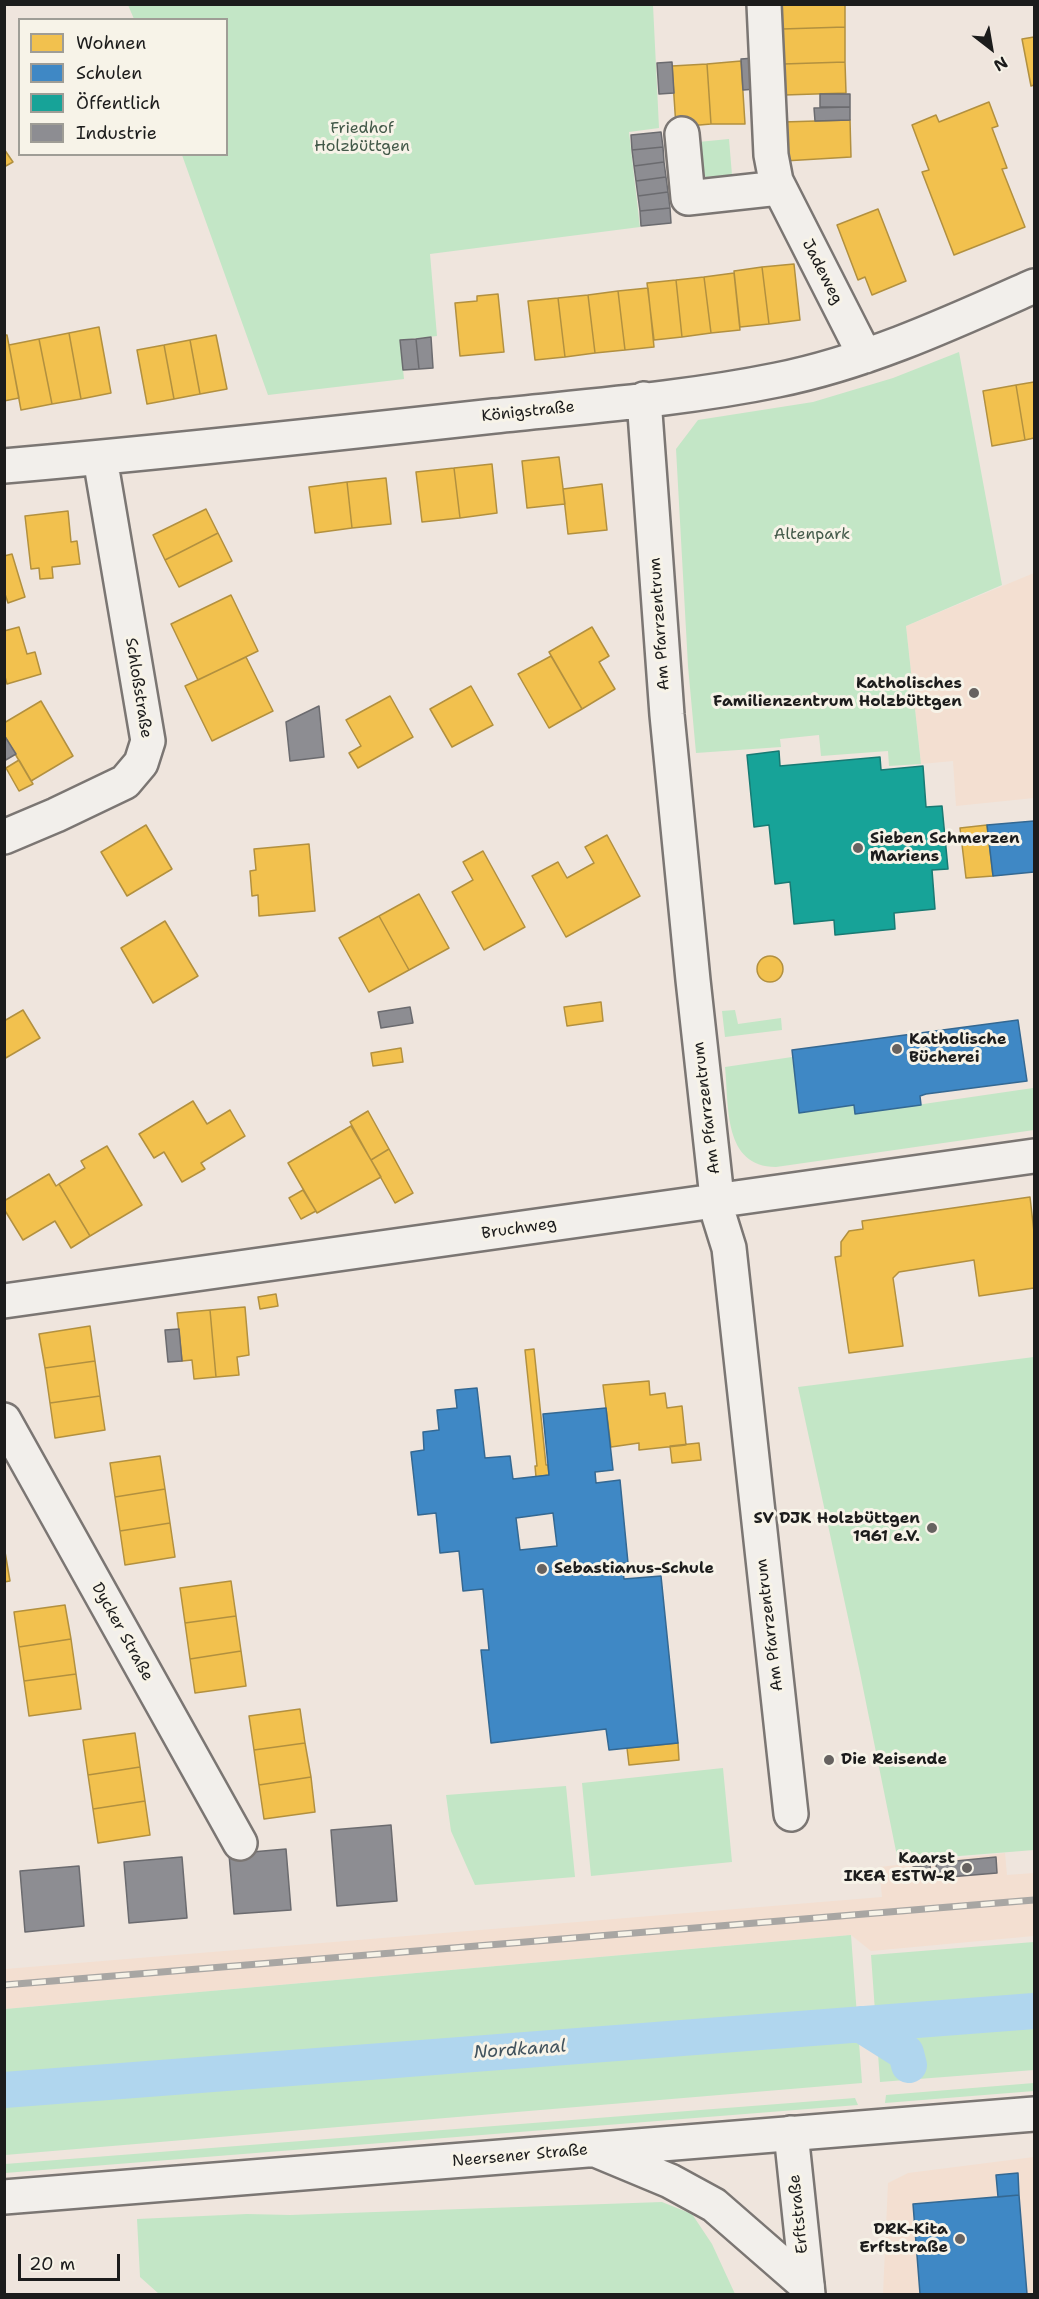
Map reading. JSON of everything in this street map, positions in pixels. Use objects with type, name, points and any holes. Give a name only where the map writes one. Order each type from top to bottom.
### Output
[{"type":"street","name":"Jadeweg","points":[[764,4],[771,155],[779,188],[865,356]]},
{"type":"street","points":[[682,134],[688,198],[779,188]]},
{"type":"street","name":"Königstraße","points":[[4,466],[100,458],[644,399],[778,380],[865,356],[936,330],[1035,286]]},
{"type":"street","name":"Am Pfarrzentrum","points":[[644,399],[667,715],[699,1045],[719,1216],[729,1248],[791,1814]]},
{"type":"street","name":"Schloßstraße","points":[[4,837],[56,816],[125,782],[141,763],[148,741],[100,458]]},
{"type":"street","name":"Bruchweg","points":[[4,1301],[1035,1156]]},
{"type":"street","name":"Dycker Straße","points":[[4,1420],[240,1843]]},
{"type":"street","name":"Neersener Straße","points":[[4,2197],[1035,2114]]},
{"type":"street","name":"Erftstraße","points":[[791,2133],[807,2290]]},
{"type":"street","points":[[594,2150],[670,2181],[714,2205],[807,2290]]},
{"type":"shaded area","name":"Katholisches Familienzentrum Holzbüttgen","points":[[1034,573],[1034,798],[956,806],[953,761],[921,764],[906,626]]},
{"type":"shaded area","points":[[1005,1853],[1007,1875],[1034,1873],[1034,1936],[871,1951],[851,1935],[5,2009],[5,1969],[882,1897],[879,1867]]},
{"type":"shaded area","name":"DRK-Kita Erftstraße","points":[[1034,2157],[1034,2294],[883,2294],[888,2183],[908,2173]]},
{"type":"green space","name":"Friedhof Holzbüttgen","points":[[128,5],[653,5],[659,128],[629,132],[640,227],[430,254],[437,336],[400,340],[404,379],[268,395],[182,156],[228,156],[228,18],[134,18]]},
{"type":"green space","points":[[729,139],[732,175],[706,177],[699,170],[698,142]]},
{"type":"green space","name":"Altenpark","points":[[959,352],[1002,585],[906,626],[921,764],[889,766],[888,751],[821,756],[819,735],[780,739],[781,747],[696,753],[688,666],[676,449],[698,420],[813,402],[893,378]]},
{"type":"green space","points":[[735,1010],[738,1024],[781,1018],[782,1030],[725,1037],[722,1011]]},
{"type":"green space","points":[[792,1057],[800,1113],[854,1105],[855,1114],[1033,1088],[1034,1130],[776,1167],[759,1164],[746,1157],[732,1132],[725,1067]]},
{"type":"green space","name":"SV DJK Holzbüttgen 1961 e.V.","points":[[1034,1357],[1034,1850],[898,1861],[798,1387]]},
{"type":"green space","points":[[723,1768],[732,1862],[591,1876],[582,1783]]},
{"type":"green space","points":[[566,1786],[575,1877],[475,1885],[451,1831],[446,1795]]},
{"type":"green space","points":[[851,1935],[862,2083],[5,2155],[5,2009]]},
{"type":"green space","points":[[1034,1942],[1034,2070],[880,2082],[871,1955]]},
{"type":"green space","points":[[1034,2083],[1034,2091],[885,2103],[886,2095]]},
{"type":"green space","points":[[855,2098],[858,2105],[5,2173],[5,2164]]},
{"type":"green space","points":[[662,2202],[692,2214],[712,2244],[735,2294],[159,2294],[140,2277],[137,2219]]},
{"type":"building: Wohnen","points":[[781,4],[845,4],[845,27],[782,29]]},
{"type":"building: Wohnen","points":[[845,27],[845,62],[783,64],[782,29]]},
{"type":"building: Wohnen","points":[[1034,37],[1034,85],[1031,86],[1022,39]]},
{"type":"building: Wohnen","points":[[741,61],[745,124],[711,124],[707,64]]},
{"type":"building: Wohnen","points":[[845,62],[846,93],[784,95],[783,64]]},
{"type":"building: Wohnen","points":[[707,64],[711,124],[676,127],[672,66]]},
{"type":"building: Wohnen","points":[[989,102],[998,126],[992,128],[1007,168],[1002,169],[1025,227],[954,255],[922,172],[929,170],[912,125],[936,115],[939,122]]},
{"type":"building: Wohnen","points":[[850,120],[851,157],[784,161],[783,122]]},
{"type":"building: Wohnen","points":[[4,149],[13,162],[4,167]]},
{"type":"building: Wohnen","points":[[878,209],[906,281],[872,295],[865,277],[858,280],[837,225]]},
{"type":"building: Wohnen","points":[[794,264],[800,320],[769,324],[762,267]]},
{"type":"building: Wohnen","points":[[762,267],[769,324],[740,327],[734,271]]},
{"type":"building: Wohnen","points":[[734,273],[740,330],[711,333],[704,277]]},
{"type":"building: Wohnen","points":[[704,277],[711,333],[682,337],[676,280]]},
{"type":"building: Wohnen","points":[[676,280],[682,337],[654,340],[647,283]]},
{"type":"building: Wohnen","points":[[648,288],[654,347],[625,350],[618,291]]},
{"type":"building: Wohnen","points":[[618,291],[625,350],[595,353],[588,295]]},
{"type":"building: Wohnen","points":[[498,294],[504,352],[460,356],[455,303],[477,301],[477,296]]},
{"type":"building: Wohnen","points":[[588,295],[595,353],[565,357],[558,298]]},
{"type":"building: Wohnen","points":[[558,298],[565,357],[535,360],[528,301]]},
{"type":"building: Wohnen","points":[[99,327],[111,393],[81,399],[69,333]]},
{"type":"building: Wohnen","points":[[69,333],[81,399],[52,404],[39,339]]},
{"type":"building: Wohnen","points":[[4,335],[7,335],[19,398],[4,401]]},
{"type":"building: Wohnen","points":[[216,335],[227,389],[200,394],[190,340]]},
{"type":"building: Wohnen","points":[[39,339],[52,404],[21,410],[9,345]]},
{"type":"building: Wohnen","points":[[190,340],[200,394],[174,399],[164,345]]},
{"type":"building: Wohnen","points":[[164,345],[174,399],[147,404],[137,350]]},
{"type":"building: Wohnen","points":[[1034,382],[1034,438],[1025,440],[1016,385]]},
{"type":"building: Wohnen","points":[[1016,385],[1025,440],[992,446],[983,391]]},
{"type":"building: Wohnen","points":[[559,457],[565,504],[527,508],[522,461]]},
{"type":"building: Wohnen","points":[[492,464],[497,513],[460,518],[454,468]]},
{"type":"building: Wohnen","points":[[454,468],[460,518],[422,522],[416,472]]},
{"type":"building: Wohnen","points":[[386,478],[391,524],[352,528],[347,482]]},
{"type":"building: Wohnen","points":[[347,482],[352,528],[315,533],[309,487]]},
{"type":"building: Wohnen","points":[[602,484],[607,530],[568,534],[563,489]]},
{"type":"building: Wohnen","points":[[206,509],[218,533],[165,560],[153,535]]},
{"type":"building: Wohnen","points":[[68,511],[71,542],[77,541],[80,564],[52,567],[53,578],[40,579],[39,568],[31,569],[25,516]]},
{"type":"building: Wohnen","points":[[218,533],[232,561],[179,587],[165,560]]},
{"type":"building: Wohnen","points":[[12,554],[25,597],[8,603],[4,591],[4,556]]},
{"type":"building: Wohnen","points":[[231,595],[258,651],[198,680],[171,624]]},
{"type":"building: Wohnen","points":[[19,627],[27,654],[35,652],[41,674],[7,684],[4,673],[4,631]]},
{"type":"building: Wohnen","points":[[592,627],[609,656],[599,662],[615,689],[582,709],[549,652]]},
{"type":"building: Wohnen","points":[[551,656],[582,709],[549,728],[518,674]]},
{"type":"building: Wohnen","points":[[246,657],[273,711],[212,741],[185,686]]},
{"type":"building: Wohnen","points":[[471,686],[493,725],[452,747],[430,709]]},
{"type":"building: Wohnen","points":[[390,696],[413,737],[358,768],[349,753],[361,746],[346,720]]},
{"type":"building: Wohnen","points":[[41,701],[73,756],[31,781],[4,735],[4,723]]},
{"type":"building: Wohnen","points":[[19,760],[33,784],[19,791],[6,768]]},
{"type":"building: Wohnen","points":[[867,813],[887,829],[889,855],[873,875],[848,877],[828,861],[826,835],[841,816]]},
{"type":"building: Wohnen","points":[[146,825],[172,869],[127,896],[101,852]]},
{"type":"building: Wohnen","points":[[987,825],[993,876],[966,878],[960,828]]},
{"type":"building: Wohnen","points":[[607,835],[640,896],[566,937],[532,876],[558,862],[567,878],[594,863],[585,847]]},
{"type":"building: Wohnen","points":[[309,844],[315,911],[259,916],[258,895],[252,896],[250,871],[256,870],[254,849]]},
{"type":"building: Wohnen","points":[[483,851],[525,927],[484,950],[452,892],[473,880],[463,862]]},
{"type":"building: Wohnen","points":[[419,894],[449,948],[409,970],[379,916]]},
{"type":"building: Wohnen","points":[[379,916],[409,970],[369,992],[339,938]]},
{"type":"building: Wohnen","points":[[165,921],[198,976],[153,1003],[121,948]]},
{"type":"building: Wohnen","points":[[770,956],[779,960],[783,969],[779,978],[770,982],[761,978],[757,969],[761,960]]},
{"type":"building: Wohnen","points":[[601,1002],[603,1021],[567,1026],[564,1007]]},
{"type":"building: Wohnen","points":[[23,1010],[40,1038],[4,1059],[4,1021]]},
{"type":"building: Wohnen","points":[[401,1048],[403,1062],[373,1066],[371,1053]]},
{"type":"building: Wohnen","points":[[193,1101],[207,1124],[230,1110],[245,1136],[201,1163],[205,1169],[182,1182],[164,1152],[154,1158],[139,1134]]},
{"type":"building: Wohnen","points":[[368,1111],[389,1149],[371,1160],[350,1122]]},
{"type":"building: Wohnen","points":[[351,1126],[381,1177],[317,1213],[288,1163]]},
{"type":"building: Wohnen","points":[[107,1146],[142,1205],[90,1236],[59,1184],[85,1168],[81,1161]]},
{"type":"building: Wohnen","points":[[389,1149],[413,1193],[395,1203],[371,1160]]},
{"type":"building: Wohnen","points":[[49,1174],[56,1186],[59,1184],[90,1236],[71,1248],[55,1221],[23,1240],[4,1209],[4,1201]]},
{"type":"building: Wohnen","points":[[303,1190],[316,1211],[301,1219],[289,1198]]},
{"type":"building: Wohnen","points":[[1030,1197],[1034,1232],[1034,1288],[979,1296],[974,1260],[899,1272],[893,1278],[903,1346],[849,1353],[835,1257],[841,1256],[841,1242],[849,1231],[863,1229],[862,1221]]},
{"type":"building: Wohnen","points":[[276,1294],[278,1306],[260,1309],[258,1297]]},
{"type":"building: Wohnen","points":[[245,1307],[249,1355],[237,1357],[239,1375],[216,1377],[210,1310]]},
{"type":"building: Wohnen","points":[[210,1310],[216,1377],[194,1379],[192,1360],[182,1361],[177,1313]]},
{"type":"building: Wohnen","points":[[90,1326],[95,1361],[45,1368],[39,1334]]},
{"type":"building: Wohnen","points":[[534,1349],[549,1475],[536,1477],[535,1466],[537,1466],[525,1350]]},
{"type":"building: Wohnen","points":[[95,1361],[100,1396],[50,1403],[45,1368]]},
{"type":"building: Wohnen","points":[[649,1381],[650,1395],[665,1393],[667,1408],[682,1406],[686,1445],[639,1450],[639,1443],[611,1447],[603,1385]]},
{"type":"building: Wohnen","points":[[100,1396],[105,1430],[55,1438],[50,1403]]},
{"type":"building: Wohnen","points":[[699,1443],[701,1460],[672,1463],[670,1446]]},
{"type":"building: Wohnen","points":[[160,1456],[165,1489],[115,1497],[110,1463]]},
{"type":"building: Wohnen","points":[[165,1489],[170,1523],[120,1531],[115,1497]]},
{"type":"building: Wohnen","points":[[170,1523],[175,1557],[125,1565],[120,1531]]},
{"type":"building: Wohnen","points":[[4,1546],[10,1581],[4,1582]]},
{"type":"building: Wohnen","points":[[231,1581],[236,1616],[185,1623],[180,1588]]},
{"type":"building: Wohnen","points":[[65,1605],[71,1639],[19,1647],[14,1612]]},
{"type":"building: Wohnen","points":[[236,1616],[241,1651],[190,1659],[185,1623]]},
{"type":"building: Wohnen","points":[[71,1639],[76,1674],[24,1681],[19,1647]]},
{"type":"building: Wohnen","points":[[241,1651],[246,1686],[195,1693],[190,1659]]},
{"type":"building: Wohnen","points":[[76,1674],[81,1709],[29,1716],[24,1681]]},
{"type":"building: Wohnen","points":[[300,1709],[305,1743],[254,1750],[249,1716]]},
{"type":"building: Wohnen","points":[[135,1733],[140,1767],[88,1775],[83,1740]]},
{"type":"building: Wohnen","points":[[305,1743],[311,1777],[259,1785],[254,1750]]},
{"type":"building: Wohnen","points":[[678,1743],[679,1760],[629,1765],[627,1748]]},
{"type":"building: Wohnen","points":[[140,1767],[145,1801],[93,1809],[88,1775]]},
{"type":"building: Wohnen","points":[[311,1777],[315,1812],[264,1819],[259,1785]]},
{"type":"building: Wohnen","points":[[145,1801],[150,1835],[98,1843],[93,1809]]},
{"type":"building: Schulen","points":[[1034,821],[1034,872],[993,876],[987,825]]},
{"type":"building: Schulen","points":[[1018,1020],[1027,1081],[926,1094],[920,1096],[921,1105],[855,1114],[854,1105],[799,1113],[792,1050]]},
{"type":"building: Schulen","name":"Sebastianus-Schule","points":[[477,1388],[485,1458],[510,1456],[513,1479],[549,1475],[543,1414],[606,1408],[613,1470],[595,1472],[596,1483],[620,1480],[628,1563],[622,1563],[624,1579],[661,1576],[678,1743],[609,1750],[606,1729],[491,1743],[481,1650],[489,1650],[483,1589],[463,1591],[459,1551],[440,1553],[436,1513],[418,1515],[411,1452],[424,1450],[423,1432],[439,1430],[437,1410],[457,1408],[455,1390]],"holes":[[[553,1513],[557,1546],[520,1550],[516,1518]]]},
{"type":"building: Schulen","points":[[1018,2173],[1019,2195],[998,2197],[996,2175]]},
{"type":"building: Schulen","points":[[1019,2195],[1027,2294],[920,2294],[913,2204]]},
{"type":"building: Öffentlich","name":"Sieben Schmerzen Mariens","points":[[779,751],[780,766],[880,757],[881,770],[923,766],[926,807],[942,806],[948,869],[932,870],[935,909],[894,913],[895,929],[835,935],[834,920],[794,924],[790,882],[775,884],[769,825],[754,827],[747,755]]},
{"type":"building: Industrie","points":[[754,58],[756,89],[743,90],[741,59]]},
{"type":"building: Industrie","points":[[672,62],[674,93],[659,94],[657,63]]},
{"type":"building: Industrie","points":[[820,94],[850,94],[850,107],[820,107]]},
{"type":"building: Industrie","points":[[850,107],[850,120],[815,121],[814,108]]},
{"type":"building: Industrie","points":[[661,132],[663,147],[632,150],[631,135]]},
{"type":"building: Industrie","points":[[663,147],[664,162],[634,166],[632,150]]},
{"type":"building: Industrie","points":[[664,162],[666,177],[636,181],[634,166]]},
{"type":"building: Industrie","points":[[666,177],[668,192],[638,196],[636,181]]},
{"type":"building: Industrie","points":[[668,192],[670,208],[640,211],[638,196]]},
{"type":"building: Industrie","points":[[670,208],[671,223],[641,226],[640,211]]},
{"type":"building: Industrie","points":[[431,337],[433,368],[419,369],[416,339]]},
{"type":"building: Industrie","points":[[416,339],[419,369],[403,370],[400,340]]},
{"type":"building: Industrie","points":[[319,706],[324,757],[290,761],[286,722]]},
{"type":"building: Industrie","points":[[4,735],[16,754],[4,761]]},
{"type":"building: Industrie","points":[[410,1007],[413,1023],[381,1028],[378,1012]]},
{"type":"building: Industrie","points":[[179,1329],[182,1361],[168,1362],[165,1330]]},
{"type":"building: Industrie","points":[[391,1825],[397,1901],[337,1906],[331,1830]]},
{"type":"building: Industrie","points":[[286,1849],[291,1910],[234,1914],[229,1854]]},
{"type":"building: Industrie","points":[[182,1857],[187,1918],[129,1923],[124,1862]]},
{"type":"building: Industrie","name":"Kaarst IKEA ESTW-R","points":[[996,1857],[997,1873],[937,1878],[936,1863]]},
{"type":"building: Industrie","points":[[930,1865],[931,1878],[915,1879],[913,1867]]},
{"type":"building: Industrie","points":[[79,1866],[84,1926],[25,1932],[20,1871]]},
{"type":"waterway","name":"Nordkanal","points":[[4,2090],[1034,2011]]},
{"type":"waterway","points":[[860,2024],[906,2053],[909,2065]]},
{"type":"railway","points":[[4,1985],[1034,1900]]},
{"type":"place","name":"Katholisches Familienzentrum Holzbüttgen","points":[[974,693]]},
{"type":"place","name":"Sieben Schmerzen Mariens","points":[[858,848]]},
{"type":"place","name":"Katholische Bücherei","points":[[897,1049]]},
{"type":"place","name":"SV DJK Holzbüttgen 1961 e.V.","points":[[932,1528]]},
{"type":"place","name":"Sebastianus-Schule","points":[[542,1569]]},
{"type":"place","name":"Die Reisende","points":[[829,1760]]},
{"type":"place","name":"Kaarst IKEA ESTW-R","points":[[967,1868]]},
{"type":"place","name":"DRK-Kita Erftstraße","points":[[960,2239]]}]
